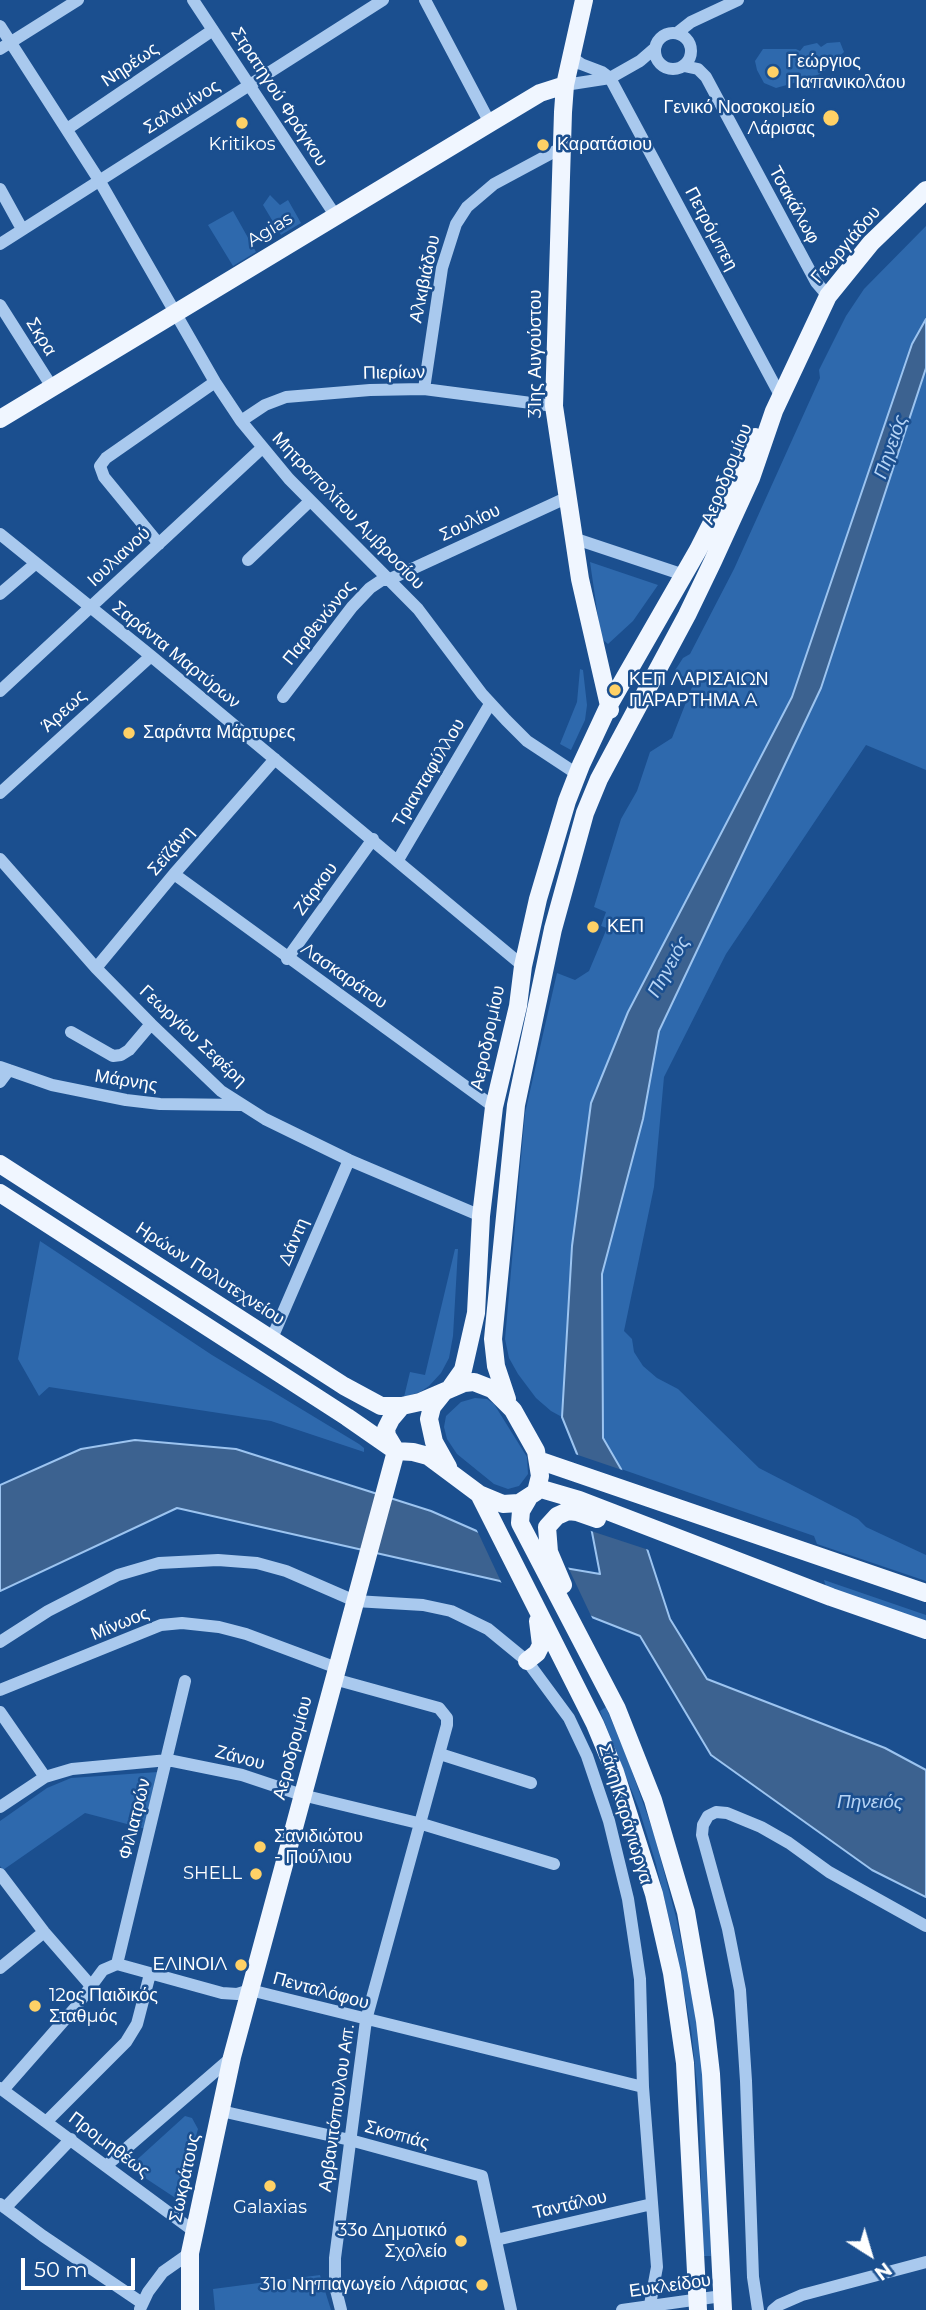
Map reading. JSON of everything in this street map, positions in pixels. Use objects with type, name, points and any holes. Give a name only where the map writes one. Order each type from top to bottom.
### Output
[{"type":"main road","name":"31ης Αυγούστου","points":[[584,0],[565,85],[554,406],[580,579],[609,705]]},
{"type":"main road","name":"Agias","points":[[0,419],[489,123],[540,93],[565,85]]},
{"type":"main road","name":"Γεωργιάδου","points":[[777,404],[828,296],[871,243],[926,190]]},
{"type":"main road","name":"Αεροδρομίου","points":[[448,1389],[463,1370],[476,1313],[481,1216],[494,1107],[518,1006],[523,967],[538,899],[577,774],[609,705],[684,575],[755,436],[777,404]]},
{"type":"main road","name":"Αεροδρομίου","points":[[508,1402],[496,1366],[493,1339],[516,1105],[535,1005],[564,883],[589,805],[713,561],[751,478],[777,404]]},
{"type":"main road","points":[[609,705],[620,740]]},
{"type":"main road","name":"Ηρώων Πολυτεχνείου","points":[[0,1164],[360,1396],[385,1408],[402,1406]]},
{"type":"main road","points":[[0,1193],[340,1412],[396,1451],[422,1454],[479,1494],[507,1505],[533,1493],[625,1518],[831,1597],[926,1630]]},
{"type":"main road","points":[[396,1451],[389,1442],[386,1429],[402,1406],[425,1401],[464,1383],[484,1385],[508,1402],[532,1443],[540,1476],[533,1493]]},
{"type":"main road","points":[[448,1389],[432,1406],[429,1419],[434,1442],[452,1473]]},
{"type":"main road","name":"Αεροδρομίου","points":[[232,2057],[396,1451]]},
{"type":"main road","points":[[538,1460],[926,1593]]},
{"type":"main road","name":"Σάκη Καράγιωργα","points":[[533,1493],[521,1511],[520,1523],[586,1646],[639,1760],[663,1829],[686,1912],[705,2021],[711,2074],[723,2303]]},
{"type":"main road","name":"Σάκη Καράγιωργα","points":[[479,1494],[534,1604],[543,1628],[595,1724],[642,1850],[661,1919],[685,2063],[698,2305]]},
{"type":"main road","points":[[566,1609],[564,1586],[549,1552],[547,1527],[554,1518],[573,1505]]},
{"type":"main road","points":[[527,1661],[537,1653],[541,1645],[543,1628]]},
{"type":"main road","name":"Σωκράτους","points":[[190,2310],[190,2253],[232,2057]]},
{"type":"street","points":[[6,45],[78,0]]},
{"type":"street","name":"Στρατηγού Φράγκου","points":[[193,0],[335,215]]},
{"type":"street","name":"Σαλαμίνος","points":[[0,244],[383,0]]},
{"type":"street","points":[[425,0],[489,123]]},
{"type":"street","points":[[565,85],[610,78],[640,61],[655,48],[663,36],[677,33],[691,22],[738,0]]},
{"type":"street","name":"Μητροπολίτου Αμβροσίου","points":[[0,26],[6,45],[67,129],[99,180],[215,382],[241,421],[310,501],[429,622],[490,704],[527,741],[577,774]]},
{"type":"street","name":"Νηρέως","points":[[67,129],[213,30]]},
{"type":"street","points":[[640,61],[672,69],[684,66],[690,60],[691,49],[687,39],[677,33]]},
{"type":"street","points":[[655,48],[656,58],[662,66]]},
{"type":"street","points":[[572,57],[610,78]]},
{"type":"street","name":"Τσακάλωφ","points":[[684,66],[698,69],[706,77],[816,282],[828,296]]},
{"type":"street","name":"Πετρόμπεη","points":[[610,78],[777,404]]},
{"type":"street","name":"Αλκιβιάδου","points":[[424,389],[442,268],[456,224],[467,207],[494,184],[561,148]]},
{"type":"street","points":[[0,189],[22,229]]},
{"type":"street","name":"Σκρα","points":[[0,305],[52,387]]},
{"type":"street","points":[[159,544],[104,477],[100,466],[106,458],[215,382]]},
{"type":"street","name":"Πιερίων","points":[[241,421],[265,405],[286,397],[370,390],[424,389],[554,406]]},
{"type":"street","name":"Ιουλιανού","points":[[0,691],[262,448]]},
{"type":"street","name":"Σουλίου","points":[[388,580],[566,498]]},
{"type":"street","points":[[248,560],[310,501]]},
{"type":"street","name":"Σαράντα Μαρτύρων","points":[[0,534],[373,839],[523,967]]},
{"type":"street","points":[[573,538],[684,575]]},
{"type":"street","points":[[0,594],[35,564]]},
{"type":"street","name":"Παρθενώνος","points":[[283,697],[352,607],[370,588],[382,580],[388,580]]},
{"type":"street","name":"Άρεως","points":[[0,793],[151,656]]},
{"type":"street","name":"Τριανταφύλλου","points":[[398,860],[490,704]]},
{"type":"street","name":"Σεϊζάνη","points":[[96,968],[275,759]]},
{"type":"street","name":"Ζάρκου","points":[[288,959],[373,839]]},
{"type":"street","name":"Γεωργίου Σεφέρη","points":[[0,859],[96,968],[150,1024],[210,1081],[241,1105],[349,1160],[481,1216]]},
{"type":"street","name":"Λασκαράτου","points":[[174,874],[494,1107]]},
{"type":"street","points":[[71,1032],[113,1056],[121,1055],[129,1049],[150,1024]]},
{"type":"street","name":"Μάρνης","points":[[0,1082],[4,1068],[52,1086],[126,1100],[160,1104],[241,1105]]},
{"type":"street","name":"Δάντη","points":[[272,1338],[349,1160]]},
{"type":"street","name":"Σάκη Καράγιωργα","points":[[0,1642],[48,1611],[96,1585],[159,1563],[189,1560],[270,1566],[355,1599],[424,1605],[461,1615],[488,1629],[527,1661],[561,1705],[579,1737],[596,1779],[614,1840],[636,1941],[643,2088],[657,2267],[649,2308]]},
{"type":"street","name":"Μίνωος","points":[[0,1690],[161,1625],[182,1623],[202,1624],[246,1634],[335,1674],[439,1708],[443,1712]]},
{"type":"street","name":"Φιλιατρών","points":[[117,1964],[186,1681]]},
{"type":"street","points":[[0,1712],[45,1777]]},
{"type":"street","name":"Αρβανιτόπουλου Απ.","points":[[341,2310],[335,2286],[335,2258],[366,2020],[440,1754],[447,1725],[443,1712]]},
{"type":"street","points":[[440,1754],[531,1783]]},
{"type":"street","name":"Ζάνου","points":[[0,1807],[45,1777],[72,1769],[168,1760],[242,1775],[302,1795],[422,1824],[554,1864]]},
{"type":"street","points":[[758,2310],[754,2277],[740,1990],[728,1929],[702,1835],[703,1825],[708,1816],[716,1812],[727,1812],[761,1827],[830,1872],[926,1926]]},
{"type":"street","points":[[0,1874],[44,1932],[92,1987]]},
{"type":"street","points":[[0,1968],[44,1932]]},
{"type":"street","points":[[2,2089],[92,1987],[103,1970],[117,1964]]},
{"type":"street","name":"Πενταλόφου","points":[[117,1964],[222,1993],[237,1994],[250,1990],[643,2088]]},
{"type":"street","points":[[47,2121],[127,2042],[140,2014],[150,1974]]},
{"type":"street","points":[[107,2165],[232,2057]]},
{"type":"street","name":"Προμηθέως","points":[[2,2089],[195,2232]]},
{"type":"street","name":"Σκοπιάς","points":[[221,2111],[350,2140],[482,2176],[496,2240]]},
{"type":"street","points":[[71,2139],[2,2206],[141,2307],[163,2273],[190,2253]]},
{"type":"street","name":"Ταντάλου","points":[[496,2240],[652,2204]]},
{"type":"street","points":[[496,2240],[511,2310]]},
{"type":"street","points":[[772,2310],[802,2295],[926,2262]]},
{"type":"street","name":"Ευκλείδου","points":[[622,2310],[723,2303]]},
{"type":"shaded area","points":[[840,42],[844,52],[822,73],[808,79],[776,88],[764,83],[757,70],[755,61],[763,49],[800,51],[804,46],[817,43],[821,47],[827,43]]},
{"type":"shaded area","points":[[270,195],[280,205],[288,200],[301,223],[281,235],[263,205]]},
{"type":"shaded area","points":[[233,211],[256,252],[233,266],[208,225]]},
{"type":"shaded area","points":[[926,226],[926,319],[912,344],[792,697],[628,1012],[591,1103],[572,1246],[562,1417],[536,1398],[518,1374],[509,1358],[505,1339],[525,1113],[557,973],[575,980],[589,971],[607,928],[601,926],[606,912],[594,907],[621,819],[637,791],[650,752],[672,738],[694,682],[674,672],[683,658],[690,654],[734,569],[820,378],[819,370],[846,316],[864,289]]},
{"type":"shaded area","points":[[926,368],[926,770],[866,745],[726,954],[664,1077],[654,1187],[624,1331],[632,1339],[634,1352],[643,1366],[657,1378],[678,1389],[759,1468],[858,1519],[866,1527],[926,1555],[926,1581],[817,1544],[814,1536],[621,1469],[603,1438],[602,1274],[643,1119],[659,1031],[821,688]]},
{"type":"shaded area","points":[[590,562],[658,585],[633,621],[608,644],[601,638]]},
{"type":"shaded area","points":[[580,669],[583,670],[587,705],[585,720],[571,750],[560,744],[577,702]]},
{"type":"shaded area","points":[[40,1241],[212,1355],[359,1444],[364,1448],[364,1452],[271,1421],[49,1387],[39,1396],[18,1359]]},
{"type":"shaded area","points":[[455,1249],[458,1249],[453,1336],[449,1358],[441,1373],[429,1386],[404,1397],[410,1372],[425,1375]]},
{"type":"shaded area","points":[[475,1398],[487,1399],[494,1404],[527,1457],[528,1474],[519,1486],[508,1489],[494,1484],[457,1454],[447,1439],[444,1427],[446,1416],[461,1402]]},
{"type":"shaded area","points":[[824,1580],[926,1615],[926,1623],[826,1587]]},
{"type":"shaded area","points":[[606,1707],[654,1834],[677,1921],[690,1986],[701,2046],[708,2116],[711,2256],[703,2256],[699,2102],[691,2029],[676,1948],[656,1864],[639,1809],[600,1711]]},
{"type":"shaded area","points":[[158,1772],[146,1829],[85,1813],[3,1870],[0,1866],[0,1821],[47,1788],[71,1778]]},
{"type":"shaded area","points":[[185,2116],[192,2118],[198,2129],[177,2199],[130,2166]]},
{"type":"shaded area","points":[[320,2275],[331,2310],[215,2310],[213,2289]]},
{"type":"water","name":"Πηνειός","points":[[926,319],[926,368],[821,688],[659,1031],[643,1119],[602,1274],[603,1438],[621,1469],[670,1619],[707,1679],[885,1748],[926,1770],[926,1897],[872,1870],[711,1755],[640,1636],[500,1581],[177,1508],[0,1591],[0,1485],[81,1449],[135,1440],[236,1449],[431,1511],[559,1567],[600,1574],[577,1454],[562,1417],[572,1246],[591,1103],[628,1012],[792,697],[912,344]]},
{"type":"pier","points":[[572,1453],[625,1471],[652,1551],[588,1530]]},
{"type":"pier","points":[[475,1526],[567,1565],[594,1622],[503,1586]]},
{"type":"place","name":"Γεώργιος Παπανικολάου","points":[[773,72]]},
{"type":"place","name":"Γενικό Νοσοκομείο Λάρισας","points":[[831,118]]},
{"type":"place","name":"Kritikos","points":[[242,123]]},
{"type":"place","name":"Καρατάσιου","points":[[543,145]]},
{"type":"place","name":"ΚΕΠ ΛΑΡΙΣΑΙΩΝ ΠΑΡΑΡΤΗΜΑ A","points":[[615,690]]},
{"type":"place","name":"Σαράντα Μάρτυρες","points":[[129,733]]},
{"type":"place","name":"ΚΕΠ","points":[[593,927]]},
{"type":"place","name":"Σανιδιώτου - Πούλιου","points":[[260,1847]]},
{"type":"place","name":"SHELL","points":[[256,1874]]},
{"type":"place","name":"ΕΛΙΝΟΙΛ","points":[[241,1965]]},
{"type":"place","name":"12ος Παιδικός Σταθμός","points":[[35,2006]]},
{"type":"place","name":"Galaxias","points":[[270,2186]]},
{"type":"place","name":"33ο Δημοτικό Σχολείο","points":[[461,2241]]},
{"type":"place","name":"31ο Νηπιαγωγείο Λάρισας","points":[[482,2285]]}]
